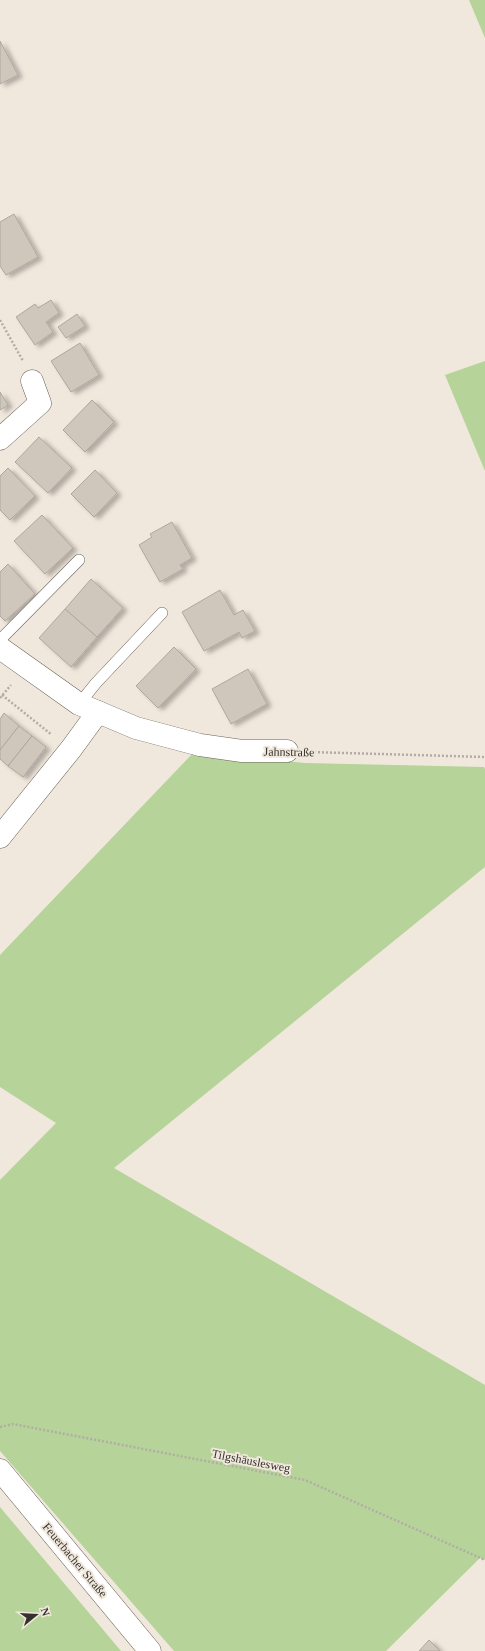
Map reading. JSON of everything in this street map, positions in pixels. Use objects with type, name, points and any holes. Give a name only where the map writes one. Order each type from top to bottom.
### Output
[{"type":"street","points":[[0,439],[40,403],[32,381]]},
{"type":"street","name":"Jahnstraße","points":[[0,648],[89,708],[136,728],[200,745],[242,751],[287,751]]},
{"type":"street","points":[[0,837],[71,749],[89,708]]},
{"type":"street","name":"Feuerbacher Straße","points":[[0,1470],[150,1651]]},
{"type":"lane","points":[[0,640],[79,560]]},
{"type":"lane","points":[[89,708],[96,683],[162,613]]},
{"type":"path","points":[[0,320],[23,359],[32,381]]},
{"type":"path","points":[[2,695],[57,738]]},
{"type":"path","name":"Jahnstraße","points":[[287,751],[485,757]]},
{"type":"path","name":"Tilgshäuslesweg","points":[[0,1427],[14,1424],[305,1480],[485,1560]]},
{"type":"green space","points":[[469,0],[485,0],[485,38]]},
{"type":"green space","points":[[485,361],[485,471],[445,375]]},
{"type":"green space","points":[[194,752],[305,763],[484,767],[485,769],[485,867],[114,1168],[485,1385],[485,1560],[480,1558],[386,1651],[174,1651],[0,1451],[0,1180],[56,1123],[0,1087],[0,955]]},
{"type":"green space","points":[[0,1507],[121,1651],[0,1651]]},
{"type":"building","points":[[0,41],[18,75],[0,84]]},
{"type":"building","points":[[14,214],[38,257],[6,275],[0,266],[0,222]]},
{"type":"building","points":[[51,300],[59,313],[46,322],[53,332],[35,345],[16,317],[35,304],[38,308]]},
{"type":"building","points":[[77,314],[85,326],[66,338],[58,327]]},
{"type":"building","points":[[80,343],[99,375],[71,392],[51,361]]},
{"type":"building","points":[[0,392],[8,405],[0,410]]},
{"type":"building","points":[[92,400],[114,422],[85,452],[63,430]]},
{"type":"building","points":[[39,437],[72,468],[48,493],[15,462]]},
{"type":"building","points":[[8,468],[35,496],[10,520],[0,510],[0,476]]},
{"type":"building","points":[[95,470],[117,493],[94,517],[71,494]]},
{"type":"building","points":[[42,515],[73,548],[45,574],[14,541]]},
{"type":"building","points":[[172,522],[192,558],[180,565],[183,569],[160,582],[139,545],[152,537],[150,534]]},
{"type":"building","points":[[8,564],[35,594],[5,621],[0,616],[0,572]]},
{"type":"building","points":[[91,579],[123,608],[97,637],[65,609]]},
{"type":"building","points":[[220,590],[234,615],[243,610],[255,631],[242,638],[239,632],[204,651],[182,612]]},
{"type":"building","points":[[65,609],[97,637],[71,667],[39,638]]},
{"type":"building","points":[[174,647],[196,669],[158,708],[136,686]]},
{"type":"building","points":[[248,669],[267,704],[231,724],[212,689]]},
{"type":"building","points":[[4,713],[19,726],[0,750],[0,719]]},
{"type":"building","points":[[19,726],[32,736],[8,766],[0,759],[0,750]]},
{"type":"building","points":[[32,736],[46,747],[23,777],[8,766]]},
{"type":"building","points":[[429,1640],[440,1651],[419,1651]]}]
